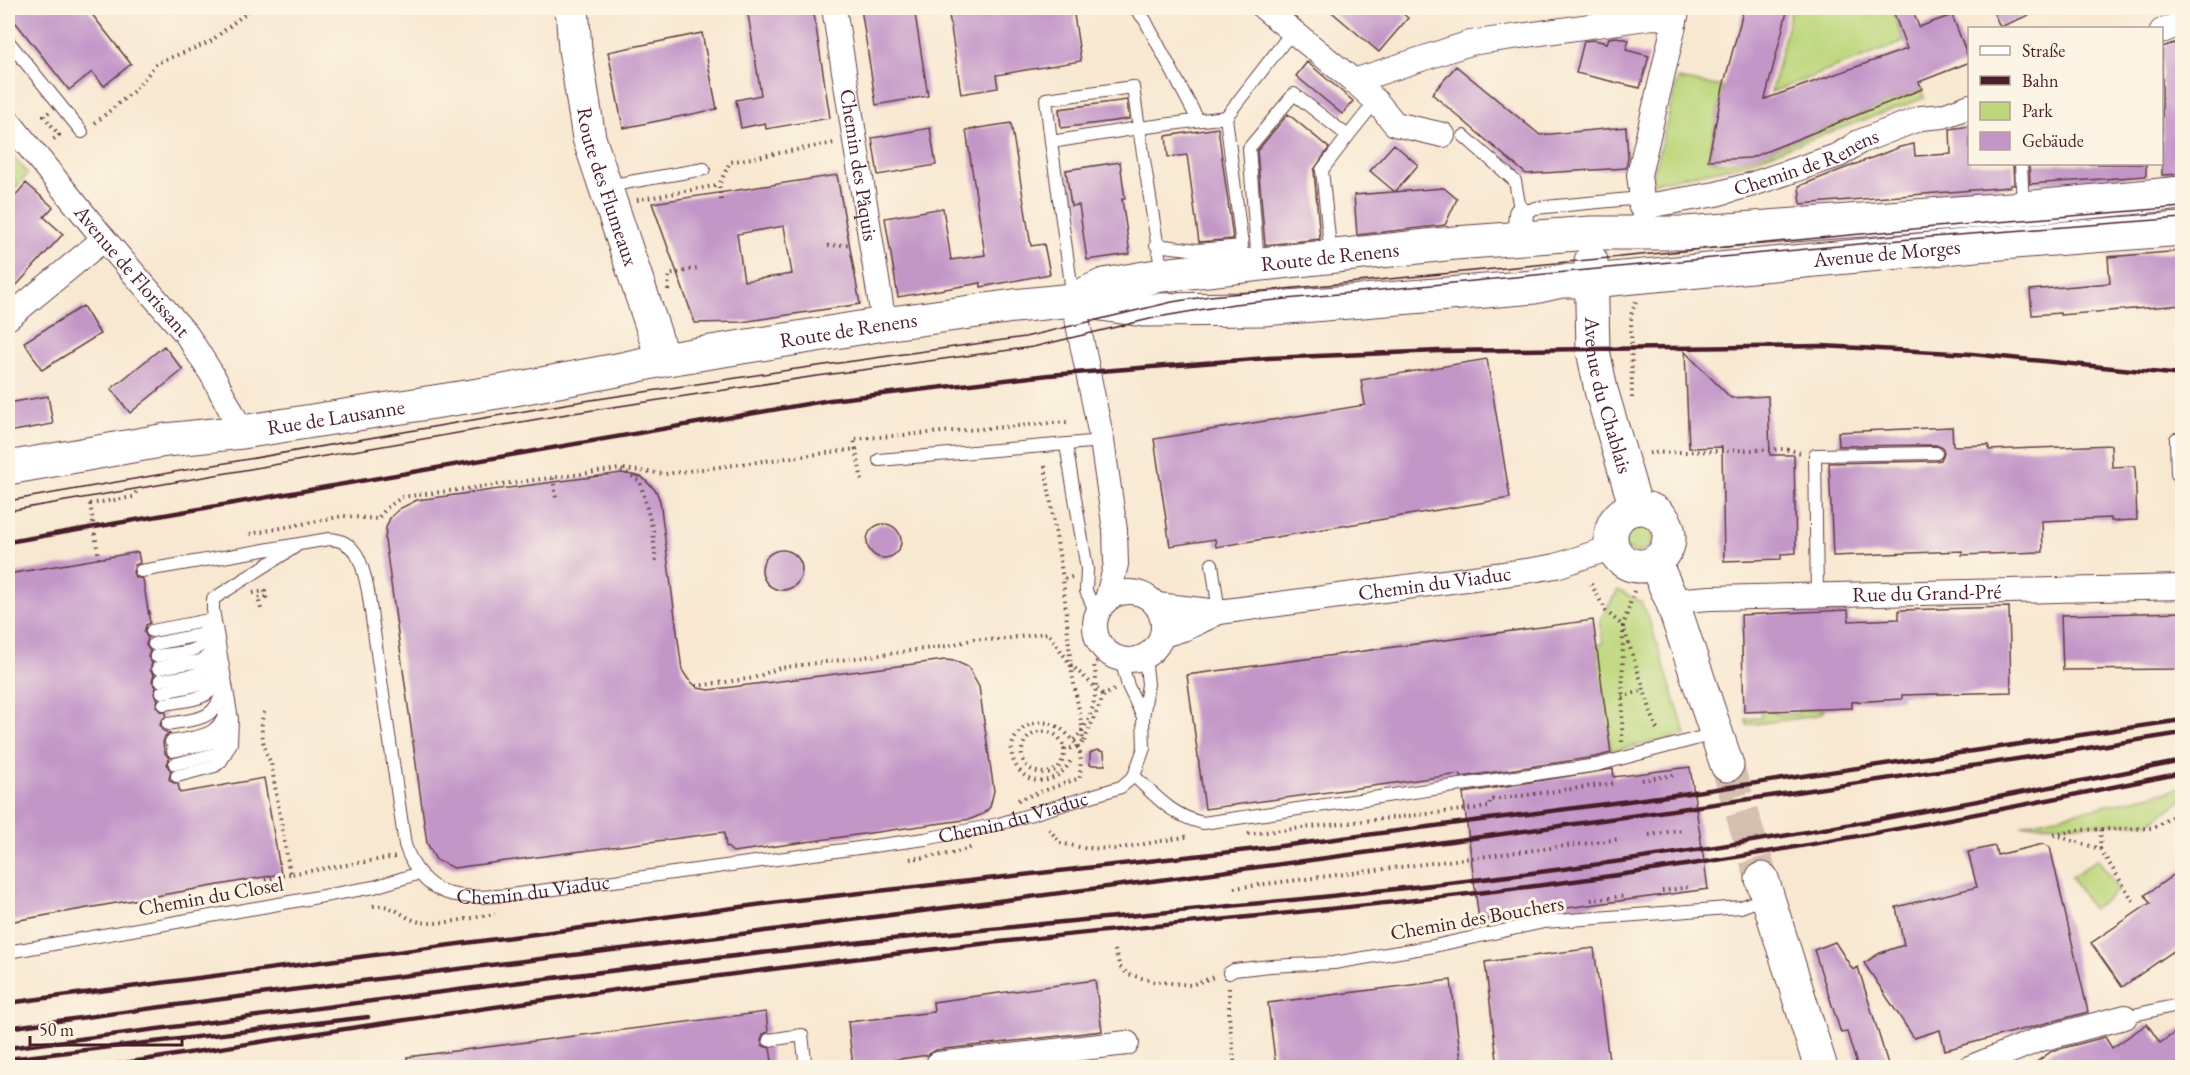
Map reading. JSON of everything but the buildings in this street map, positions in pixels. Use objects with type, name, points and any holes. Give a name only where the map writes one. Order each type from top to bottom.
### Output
[{"type":"main road","name":"Route des Flumeaux","points":[[572,8],[575,49],[589,138],[617,194],[662,360]]},
{"type":"main road","name":"Avenue de Morges","points":[[1591,233],[1643,213],[1722,231],[2023,208],[2182,193]]},
{"type":"main road","name":"Route de Renens","points":[[1073,300],[1159,260],[1258,265],[1455,243],[1520,226],[1591,233]]},
{"type":"main road","name":"Avenue de Morges","points":[[1591,281],[1975,245],[2182,229]]},
{"type":"main road","name":"Avenue du Chablais","points":[[1591,233],[1593,350],[1601,390],[1636,508]]},
{"type":"main road","name":"Route de Renens","points":[[662,360],[884,324],[1073,300],[1143,310],[1263,309],[1535,287],[1562,281],[1591,281]]},
{"type":"main road","name":"Rue de Lausanne","points":[[8,468],[166,440],[242,432],[504,391],[662,360]]},
{"type":"main road","points":[[1636,508],[1655,511],[1664,519],[1669,529],[1668,549],[1655,563],[1647,566],[1629,564],[1622,560],[1613,547],[1611,532],[1615,521],[1626,512],[1636,508]]},
{"type":"main road","points":[[1655,563],[1672,601],[1727,765]]},
{"type":"main road","points":[[1765,888],[1821,1068]]},
{"type":"street","name":"Chemin des Pâquis","points":[[834,8],[884,324]]},
{"type":"street","points":[[1264,8],[1297,32],[1354,81],[1376,101],[1395,124],[1453,136]]},
{"type":"street","points":[[1354,81],[1470,43],[1676,13],[1639,175],[1643,213]]},
{"type":"street","points":[[2163,31],[2182,22]]},
{"type":"street","name":"Chemin de Renens","points":[[1643,213],[1753,184],[1839,155],[1859,142],[1921,118],[1943,116],[1968,107]]},
{"type":"street","name":"Avenue de Florissant","points":[[8,121],[187,335],[213,376],[242,432]]},
{"type":"street","points":[[8,318],[105,239]]},
{"type":"street","points":[[1073,300],[1102,441],[1115,530],[1116,564],[1096,634],[1113,655],[1137,660],[1153,651],[1163,635],[1162,615],[1116,564]]},
{"type":"street","name":"Chemin du Viaduc","points":[[1148,599],[1219,612],[1526,571],[1556,566],[1613,547]]},
{"type":"street","name":"Rue du Grand-Pré","points":[[1672,601],[1710,598],[2182,587]]},
{"type":"street","points":[[1102,608],[1117,594],[1128,592],[1148,599]]},
{"type":"street","name":"Chemin du Viaduc","points":[[1163,635],[1186,628],[1219,612]]},
{"type":"street","points":[[1969,1068],[2038,1040],[2125,1017]]},
{"type":"street","points":[[938,1068],[938,1064],[1127,1043]]},
{"type":"lane","points":[[1135,8],[1145,20],[1198,120]]},
{"type":"lane","points":[[1073,300],[1046,99],[1133,87],[1159,260],[1197,250],[1242,246],[1226,117],[1284,42],[1297,32]]},
{"type":"lane","points":[[8,41],[82,132]]},
{"type":"lane","points":[[1258,265],[1249,148],[1294,94],[1348,136]]},
{"type":"lane","points":[[1331,257],[1322,170],[1376,101]]},
{"type":"lane","points":[[1052,142],[1226,117]]},
{"type":"lane","points":[[1453,136],[1515,181],[1520,226]]},
{"type":"lane","points":[[2021,165],[2023,208]]},
{"type":"lane","points":[[617,194],[704,169]]},
{"type":"lane","name":"Chemin de Renens","points":[[1520,226],[1535,208],[1643,213]]},
{"type":"lane","points":[[2175,439],[2177,474],[2182,477]]},
{"type":"lane","points":[[879,460],[1102,441]]},
{"type":"lane","points":[[1066,445],[1087,569],[1086,591],[1102,608]]},
{"type":"lane","points":[[1817,596],[1815,456],[1936,453]]},
{"type":"lane","name":"Chemin du Viaduc","points":[[141,571],[302,543],[337,539],[349,544],[362,563],[401,824],[408,855],[431,886],[449,895],[471,898],[510,895],[925,839],[1019,818],[1121,787],[1134,776]]},
{"type":"lane","points":[[174,758],[215,766],[221,761],[231,743],[230,710],[212,601],[302,543]]},
{"type":"lane","points":[[1212,564],[1219,612]]},
{"type":"lane","points":[[152,631],[217,634]]},
{"type":"lane","points":[[159,674],[199,635],[205,632],[217,634]]},
{"type":"lane","points":[[159,674],[207,683],[215,675],[217,634]]},
{"type":"lane","points":[[159,674],[201,661],[208,655],[217,634]]},
{"type":"lane","points":[[1113,655],[1143,718]]},
{"type":"lane","points":[[1145,657],[1148,684],[1143,718],[1144,748],[1134,776],[1170,810],[1186,819],[1203,823],[1586,767],[1717,733]]},
{"type":"lane","points":[[159,674],[209,695],[224,674]]},
{"type":"lane","points":[[168,724],[204,716],[214,711],[219,703],[224,674]]},
{"type":"lane","points":[[174,758],[217,729],[226,715],[228,697]]},
{"type":"lane","points":[[174,758],[219,741],[225,733],[230,710]]},
{"type":"lane","name":"Chemin du Closel","points":[[8,952],[374,887],[420,873]]},
{"type":"lane","name":"Chemin des Bouchers","points":[[1226,977],[1234,970],[1334,963],[1434,946],[1544,922],[1741,907],[1765,888]]},
{"type":"lane","points":[[2125,1017],[2182,1004]]},
{"type":"lane","points":[[769,1040],[802,1035],[806,1068]]},
{"type":"path","points":[[82,132],[135,90],[157,63],[210,42],[252,8]]},
{"type":"path","points":[[47,120],[59,135],[51,142]]},
{"type":"path","points":[[721,200],[719,185],[729,162],[854,140]]},
{"type":"path","points":[[617,194],[719,185]]},
{"type":"path","points":[[668,295],[669,275],[702,267]]},
{"type":"path","points":[[1633,402],[1631,315],[1639,295]]},
{"type":"path","points":[[861,480],[854,439],[1067,422]]},
{"type":"path","points":[[250,534],[343,516],[378,519],[388,507],[402,497],[620,469],[666,474],[856,449]]},
{"type":"path","points":[[1649,453],[1785,449],[1815,456]]},
{"type":"path","points":[[1045,466],[1063,579],[1070,664],[1083,742]]},
{"type":"path","points":[[620,469],[640,481],[653,531],[656,565]]},
{"type":"path","points":[[552,478],[556,498]]},
{"type":"path","points":[[99,559],[90,504],[133,497],[138,489]]},
{"type":"path","points":[[1063,579],[1075,576]]},
{"type":"path","points":[[1591,584],[1606,611],[1623,626],[1663,747]]},
{"type":"path","points":[[253,593],[265,591],[266,597],[258,598],[261,609]]},
{"type":"path","points":[[1622,759],[1623,626],[1634,591]]},
{"type":"path","points":[[148,612],[154,611]]},
{"type":"path","points":[[696,686],[754,678],[779,668],[947,646],[974,639],[997,640],[1048,633],[1070,664],[1104,695],[1083,742],[1078,747],[1064,749],[1065,754],[1062,762],[1052,772],[1039,773],[1032,770],[1023,760],[1023,746],[1031,735],[1044,731],[1057,736],[1065,754]]},
{"type":"path","points":[[1074,740],[1082,732],[1090,716],[1095,687],[1094,665],[1113,655]]},
{"type":"path","points":[[1622,697],[1644,690]]},
{"type":"path","points":[[264,712],[261,722],[265,753],[271,763],[290,874]]},
{"type":"path","points":[[1019,818],[1017,800],[1080,778],[1078,747],[1074,740],[1058,726],[1039,722],[1021,729],[1012,747],[1015,766],[1030,779],[1050,780],[1067,768],[1071,760]]},
{"type":"path","points":[[1642,780],[1675,775]]},
{"type":"path","points":[[1241,835],[1489,807],[1490,800],[1616,783]]},
{"type":"path","points":[[2100,849],[2054,835],[2076,830],[2154,828],[2182,810]]},
{"type":"path","points":[[1049,829],[1059,843],[1084,848],[1116,849],[1178,837],[1199,836]]},
{"type":"path","points":[[1649,835],[1682,830]]},
{"type":"path","points":[[2101,830],[2100,849],[2134,902]]},
{"type":"path","points":[[1234,888],[1621,839]]},
{"type":"path","points":[[265,879],[408,855]]},
{"type":"path","points":[[1662,891],[1690,887]]},
{"type":"path","points":[[1115,951],[1120,967],[1128,974],[1152,981],[1191,985],[1226,977],[1235,1068]]},
{"type":"green space","points":[[1792,8],[1891,8],[1904,42],[1771,92]]},
{"type":"green space","points":[[1678,79],[1723,87],[1708,159],[1724,163],[1750,158],[1922,89],[1924,98],[1737,166],[1651,183]]},
{"type":"green space","points":[[8,149],[28,174],[13,190],[17,194],[8,204]]},
{"type":"green space","points":[[1637,522],[1648,526],[1652,537],[1648,548],[1637,552],[1626,548],[1622,537],[1626,526]]},
{"type":"green space","points":[[1618,590],[1641,602],[1648,616],[1686,735],[1611,751],[1596,645],[1603,644],[1600,620]]},
{"type":"green space","points":[[1824,709],[1815,716],[1747,725],[1746,719],[1761,718],[1761,711],[1774,711],[1775,714],[1798,714],[1799,710]]},
{"type":"green space","points":[[2182,788],[2182,800],[2150,823],[2021,825]]},
{"type":"green space","points":[[2098,859],[2119,890],[2092,909],[2071,877]]},
{"type":"tunnel","points":[[1727,765],[1762,879]]},
{"type":"tram line","points":[[8,501],[565,404],[1025,337],[1172,302],[1210,296],[1935,227],[2182,207]]},
{"type":"tram line","points":[[8,511],[567,414],[810,377],[1033,347],[1158,317],[1234,304],[1931,237],[2182,218]]},
{"type":"railway","points":[[8,542],[830,400],[1049,375],[1268,358],[1440,351],[1822,346],[1972,354],[2182,375]]},
{"type":"railway","points":[[8,1003],[779,902],[1266,848],[1682,794],[2182,720]]},
{"type":"railway","points":[[8,1028],[1462,840],[2182,733]]},
{"type":"railway","points":[[8,1048],[706,959],[1280,901],[1563,869],[1796,834],[2182,761]]},
{"type":"railway","points":[[92,1068],[414,1019],[738,974],[954,947],[1453,896],[1618,875],[1831,841],[2182,773]]},
{"type":"railway","points":[[8,1059],[368,1017]]}]
